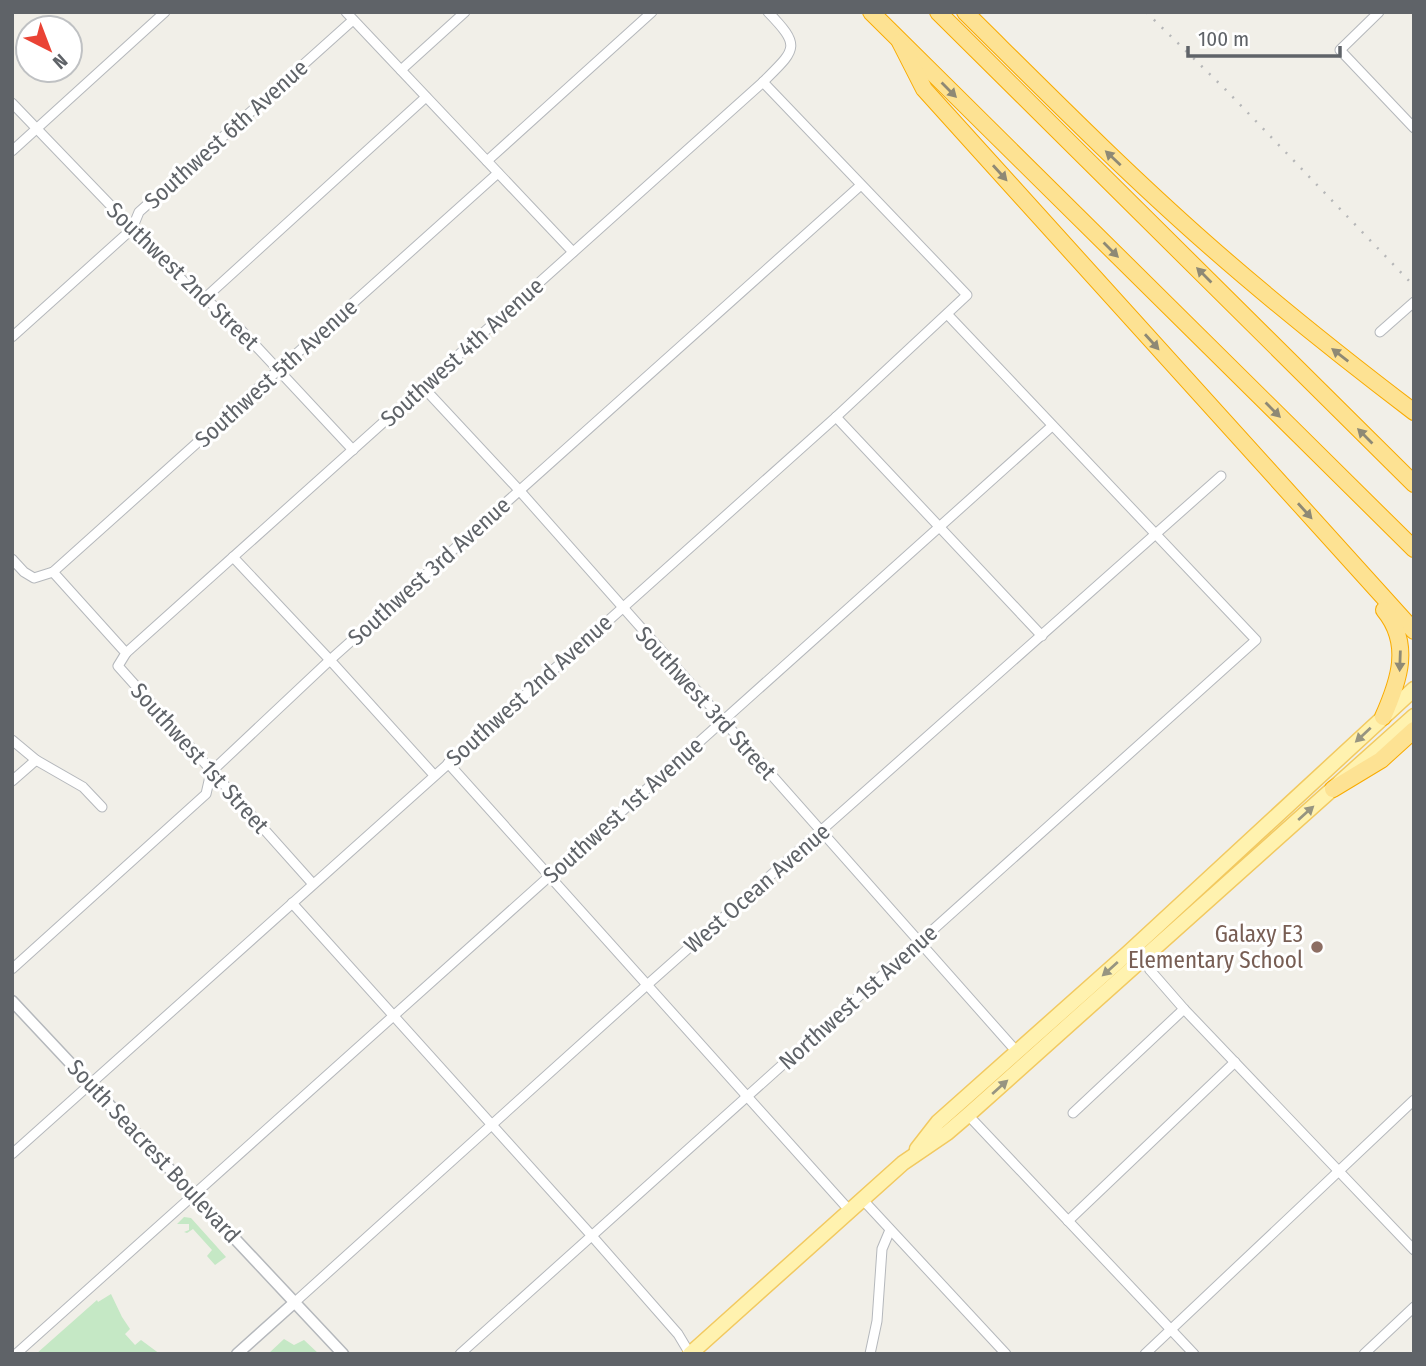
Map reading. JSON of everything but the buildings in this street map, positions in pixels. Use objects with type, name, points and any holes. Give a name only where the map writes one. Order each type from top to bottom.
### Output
[{"type":"highway","points":[[871,12],[1414,549]]},
{"type":"highway","points":[[938,12],[1414,484]]},
{"type":"highway","points":[[965,12],[1102,148],[1198,236],[1309,330],[1414,412]]},
{"type":"highway","points":[[900,42],[924,89],[1414,631]]},
{"type":"highway","points":[[1349,559],[1374,600],[1390,617],[1399,640],[1399,678],[1383,717]]},
{"type":"highway","points":[[1333,789],[1381,760],[1414,730]]},
{"type":"main road","points":[[690,1354],[908,1159],[939,1122],[1414,689]]},
{"type":"main road","points":[[908,1159],[968,1115],[1414,716]]},
{"type":"main road","points":[[1144,960],[1150,944],[1193,905],[1214,872]]},
{"type":"street","points":[[12,151],[165,12]]},
{"type":"street","points":[[346,12],[573,252]]},
{"type":"street","points":[[401,70],[465,12]]},
{"type":"street","points":[[487,161],[652,12]]},
{"type":"street","name":"Southwest 4th Avenue","points":[[126,653],[764,82],[787,58],[792,46],[789,34],[768,12]]},
{"type":"street","points":[[1379,12],[1340,50],[1414,128]]},
{"type":"street","name":"Southwest 6th Avenue","points":[[12,337],[132,229],[139,212],[353,20]]},
{"type":"street","points":[[764,82],[861,185]]},
{"type":"street","points":[[205,298],[426,97]]},
{"type":"street","name":"Southwest 2nd Street","points":[[12,103],[192,290],[241,330],[353,450]]},
{"type":"street","name":"Southwest 5th Avenue","points":[[53,572],[498,173]]},
{"type":"street","name":"Southwest 2nd Avenue","points":[[12,1154],[836,416],[967,295],[861,185]]},
{"type":"street","name":"Southwest 3rd Avenue","points":[[12,969],[206,794],[211,772],[330,660],[861,185]]},
{"type":"street","points":[[1380,332],[1414,302]]},
{"type":"street","points":[[948,315],[1155,534]]},
{"type":"street","name":"Southwest 3rd Street","points":[[423,387],[519,490],[1017,1052]]},
{"type":"street","points":[[836,416],[1042,636]]},
{"type":"street","name":"Southwest 1st Avenue","points":[[16,1354],[1052,426]]},
{"type":"street","name":"West Ocean Avenue","points":[[295,1302],[647,985],[1221,476]]},
{"type":"street","name":"Northwest 1st Avenue","points":[[460,1354],[1256,640],[1155,534]]},
{"type":"street","points":[[233,557],[434,775]]},
{"type":"street","points":[[12,559],[34,578],[53,572]]},
{"type":"street","name":"Southwest 1st Street","points":[[53,572],[126,653],[118,666],[313,884]]},
{"type":"street","points":[[12,740],[36,760],[83,788],[102,807]]},
{"type":"street","points":[[12,781],[36,760]]},
{"type":"street","points":[[448,763],[850,1211]]},
{"type":"street","points":[[292,903],[592,1236],[678,1334],[690,1354]]},
{"type":"street","points":[[1144,960],[1151,972],[1184,1009],[1414,1250]]},
{"type":"street","name":"South Seacrest Boulevard","points":[[12,1001],[343,1354]]},
{"type":"street","points":[[1073,1113],[1184,1009]]},
{"type":"street","points":[[1068,1221],[1235,1062]]},
{"type":"street","points":[[1145,1354],[1414,1100]]},
{"type":"street","points":[[968,1115],[1194,1354]]},
{"type":"street","points":[[863,1200],[1006,1354]]},
{"type":"street","points":[[870,1354],[878,1311],[882,1249],[890,1230]]},
{"type":"street","points":[[237,1354],[295,1302]]},
{"type":"street","points":[[1364,1354],[1414,1307]]},
{"type":"green space","points":[[184,1217],[191,1218],[226,1257],[215,1265],[207,1256],[212,1250],[193,1229],[184,1232],[189,1230],[189,1224],[177,1224]]},
{"type":"green space","points":[[111,1294],[130,1329],[125,1334],[135,1345],[141,1340],[160,1354],[36,1354],[97,1300],[98,1302]]},
{"type":"green space","points":[[284,1339],[294,1345],[304,1340],[319,1354],[268,1354]]},
{"type":"railway","points":[[1146,12],[1226,90],[1414,286]]},
{"type":"place","name":"Galaxy E3 Elementary School","points":[[1317,947]]}]
